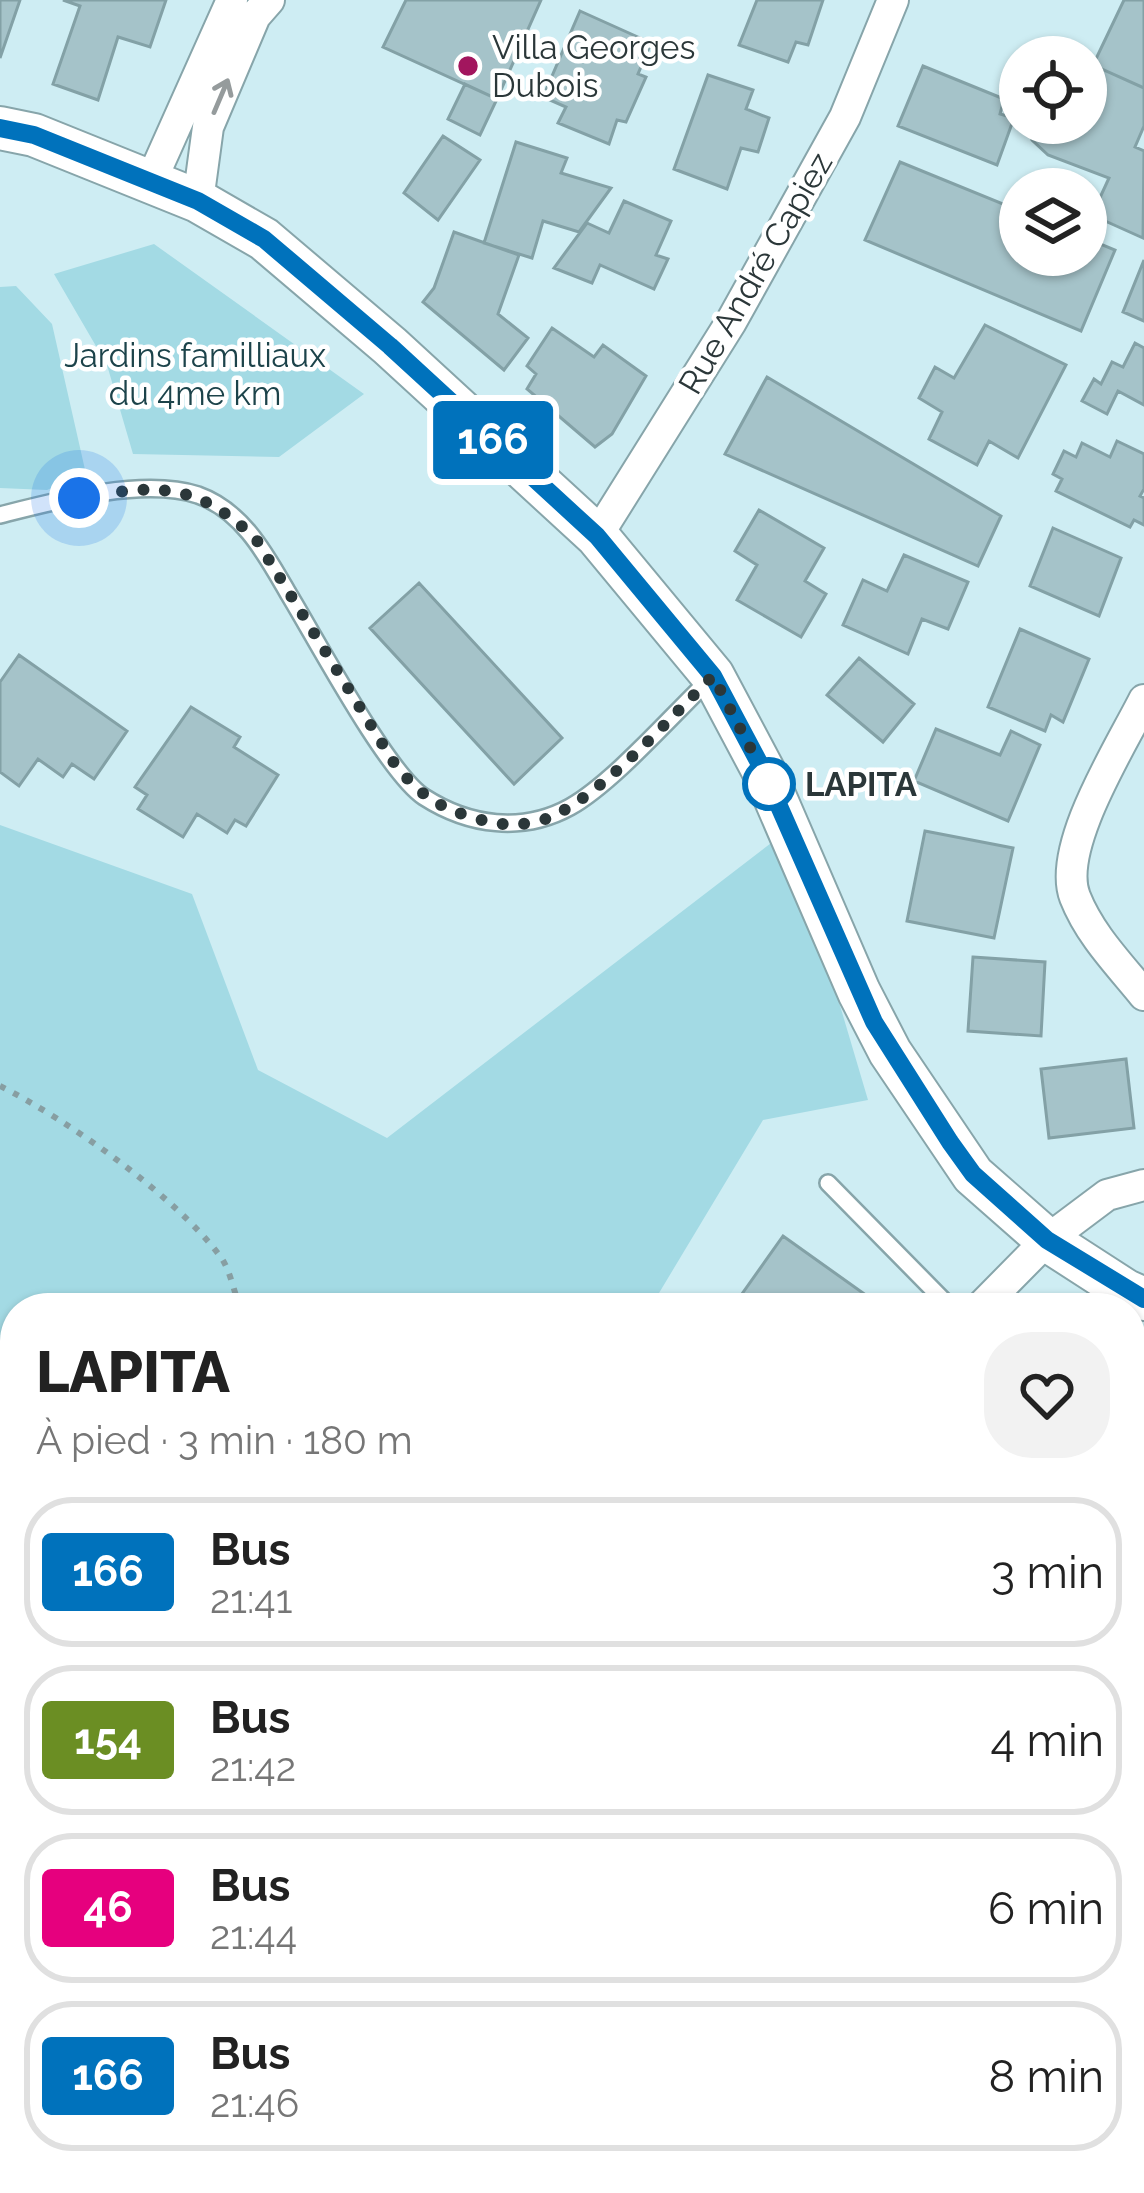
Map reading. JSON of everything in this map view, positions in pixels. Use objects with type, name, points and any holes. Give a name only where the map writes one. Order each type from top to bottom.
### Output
[{"type":"main road","points":[[0,128],[34,135],[198,201],[282,254],[597,536],[713,676],[764,772],[859,992],[890,1052],[973,1174],[1047,1240],[1134,1293]]},
{"type":"street","points":[[151,181],[232,0]]},
{"type":"street","points":[[198,201],[208,127],[255,16],[268,0]]},
{"type":"street","name":"Rue André Capiez","points":[[597,536],[731,322],[845,118],[893,0]]},
{"type":"street","points":[[1144,700],[1073,852],[1073,892],[1095,935],[1144,995]]},
{"type":"street","points":[[995,1293],[1047,1240],[1107,1195],[1144,1185]]},
{"type":"lane","points":[[0,514],[106,493],[153,490],[196,495],[227,512],[256,539],[396,766],[421,796],[496,825],[538,822],[574,805],[713,676]]},
{"type":"lane","points":[[828,1183],[936,1293]]},
{"type":"path","points":[[0,1086],[55,1113],[168,1203],[223,1258],[235,1293]]},
{"type":"green space","name":"Jardins familliaux du 4me km","points":[[154,244],[364,394],[279,457],[133,454],[107,365],[54,274]]},
{"type":"green space","name":"Jardins familliaux du 4me km","points":[[16,286],[52,324],[86,474],[47,490],[0,488],[0,287]]},
{"type":"green space","points":[[0,825],[192,894],[258,1070],[387,1138],[788,830],[868,1100],[763,1120],[659,1293],[0,1293]]},
{"type":"building","points":[[0,0],[20,0],[0,58]]},
{"type":"building","points":[[63,0],[166,0],[150,47],[118,37],[98,100],[53,84],[80,6]]},
{"type":"building","name":"Villa Georges Dubois","points":[[406,0],[541,0],[497,99],[383,47]]},
{"type":"building","points":[[757,0],[823,0],[808,45],[796,42],[788,62],[739,45]]},
{"type":"building","points":[[1124,0],[1144,0],[1144,88],[1107,71],[1107,36]]},
{"type":"building","points":[[580,11],[651,43],[638,74],[646,77],[626,122],[617,120],[609,144],[558,123],[566,107],[543,97]]},
{"type":"building","points":[[923,66],[999,97],[999,144],[1005,144],[997,165],[898,126]]},
{"type":"building","points":[[1107,71],[1144,88],[1144,126],[1135,147],[1144,151],[1143,238],[1107,222],[1107,168],[1082,168],[1048,155],[1036,144],[1107,144]]},
{"type":"building","points":[[708,75],[753,90],[746,109],[769,118],[758,152],[741,148],[727,189],[674,169]]},
{"type":"building","points":[[465,84],[497,99],[480,135],[448,119]]},
{"type":"building","points":[[443,136],[480,160],[438,220],[404,193]]},
{"type":"building","points":[[516,142],[567,158],[561,173],[611,188],[579,232],[543,221],[532,258],[484,243]]},
{"type":"building","points":[[900,162],[999,202],[999,276],[1104,276],[1081,331],[865,240]]},
{"type":"building","points":[[624,201],[671,221],[656,255],[668,259],[654,289],[600,265],[592,283],[554,268],[587,223],[609,233]]},
{"type":"building","points":[[454,232],[519,255],[498,314],[528,338],[504,370],[423,302],[434,288]]},
{"type":"building","points":[[1144,260],[1144,321],[1123,312]]},
{"type":"building","points":[[985,325],[1066,365],[1018,458],[989,441],[977,465],[929,439],[942,412],[919,398],[935,367],[954,378]]},
{"type":"building","points":[[552,328],[594,357],[603,345],[646,376],[612,434],[595,447],[527,389],[536,374],[527,366]]},
{"type":"building","points":[[1135,343],[1144,348],[1144,405],[1118,391],[1107,414],[1082,401],[1094,379],[1101,384],[1112,362],[1123,367]]},
{"type":"building","points":[[767,377],[1001,516],[978,566],[725,454]]},
{"type":"building","points":[[1117,441],[1144,454],[1140,496],[1144,498],[1144,525],[1134,520],[1130,527],[1056,491],[1062,479],[1053,474],[1064,451],[1076,457],[1082,443],[1110,457]]},
{"type":"building","points":[[759,510],[824,548],[805,581],[826,594],[801,637],[737,600],[757,565],[735,551]]},
{"type":"building","points":[[1053,528],[1121,558],[1099,616],[1030,586]]},
{"type":"building","points":[[904,555],[968,582],[948,629],[922,619],[908,654],[843,625],[863,580],[887,591]]},
{"type":"building","points":[[419,583],[562,738],[514,784],[370,628]]},
{"type":"building","points":[[1020,629],[1089,659],[1063,722],[1051,715],[1045,731],[988,707]]},
{"type":"building","points":[[19,655],[127,731],[94,779],[72,764],[63,777],[38,759],[19,786],[0,772],[0,682]]},
{"type":"building","points":[[859,658],[914,704],[883,742],[827,695]]},
{"type":"building","points":[[191,707],[240,737],[234,747],[278,775],[246,826],[235,820],[227,833],[197,814],[183,837],[138,809],[147,795],[135,787]]},
{"type":"building","points":[[936,729],[1000,755],[1011,731],[1040,745],[1008,821],[914,781]]},
{"type":"building","points":[[925,831],[1013,848],[994,938],[907,921]]},
{"type":"building","points":[[973,957],[1045,962],[1041,1036],[968,1031]]},
{"type":"building","points":[[1126,1059],[1134,1128],[1049,1138],[1041,1069]]},
{"type":"building","points":[[783,1236],[863,1293],[743,1293]]},
{"type":"bus line","name":"166","points":[[0,128],[34,135],[198,201],[264,239],[390,346],[597,536],[713,676],[764,772],[859,992],[927,1110],[973,1174],[1047,1240],[1130,1293]]},
{"type":"place","name":"Villa Georges Dubois","points":[[468,66]]},
{"type":"place","name":"LAPITA","points":[[769,784]]},
{"type":"route","points":[[79,498],[153,490],[196,495],[227,512],[256,539],[396,766],[421,796],[457,813],[496,825],[538,822],[574,805],[713,676],[769,784]]}]
